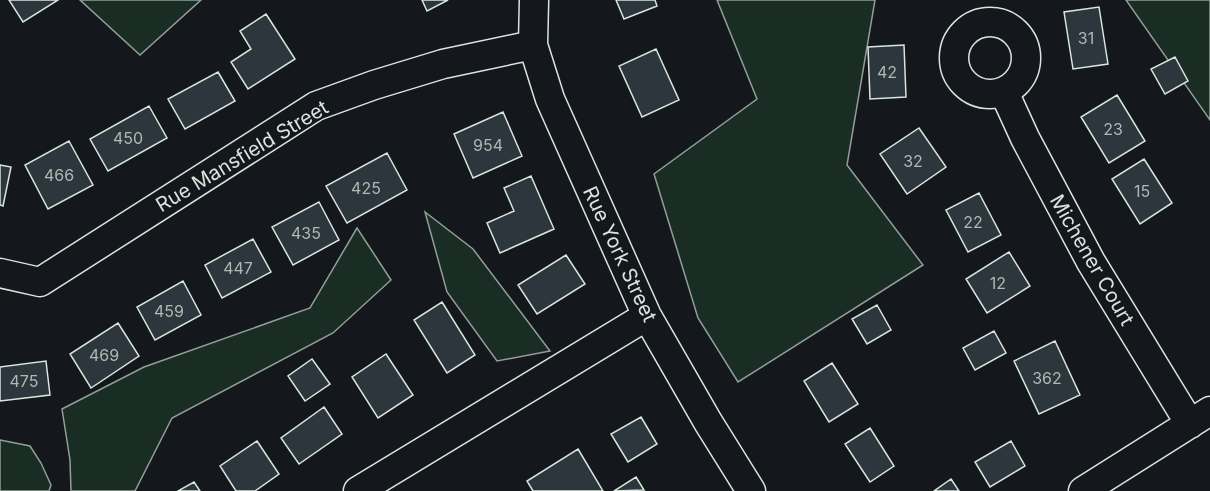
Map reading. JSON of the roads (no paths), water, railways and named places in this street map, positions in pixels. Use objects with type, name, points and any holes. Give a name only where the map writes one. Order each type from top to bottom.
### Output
[{"type":"street","name":"Rue York Street","points":[[534,0],[533,45],[550,99],[647,316],[708,423],[751,491]]},
{"type":"street","name":"Rue Mansfield Street","points":[[0,273],[40,282],[316,106],[443,64],[533,45]]},
{"type":"street","name":"Michener Court","points":[[1004,92],[1024,138],[1091,262],[1200,417]]},
{"type":"street","points":[[358,491],[647,316]]},
{"type":"street","points":[[1083,491],[1200,417]]}]
